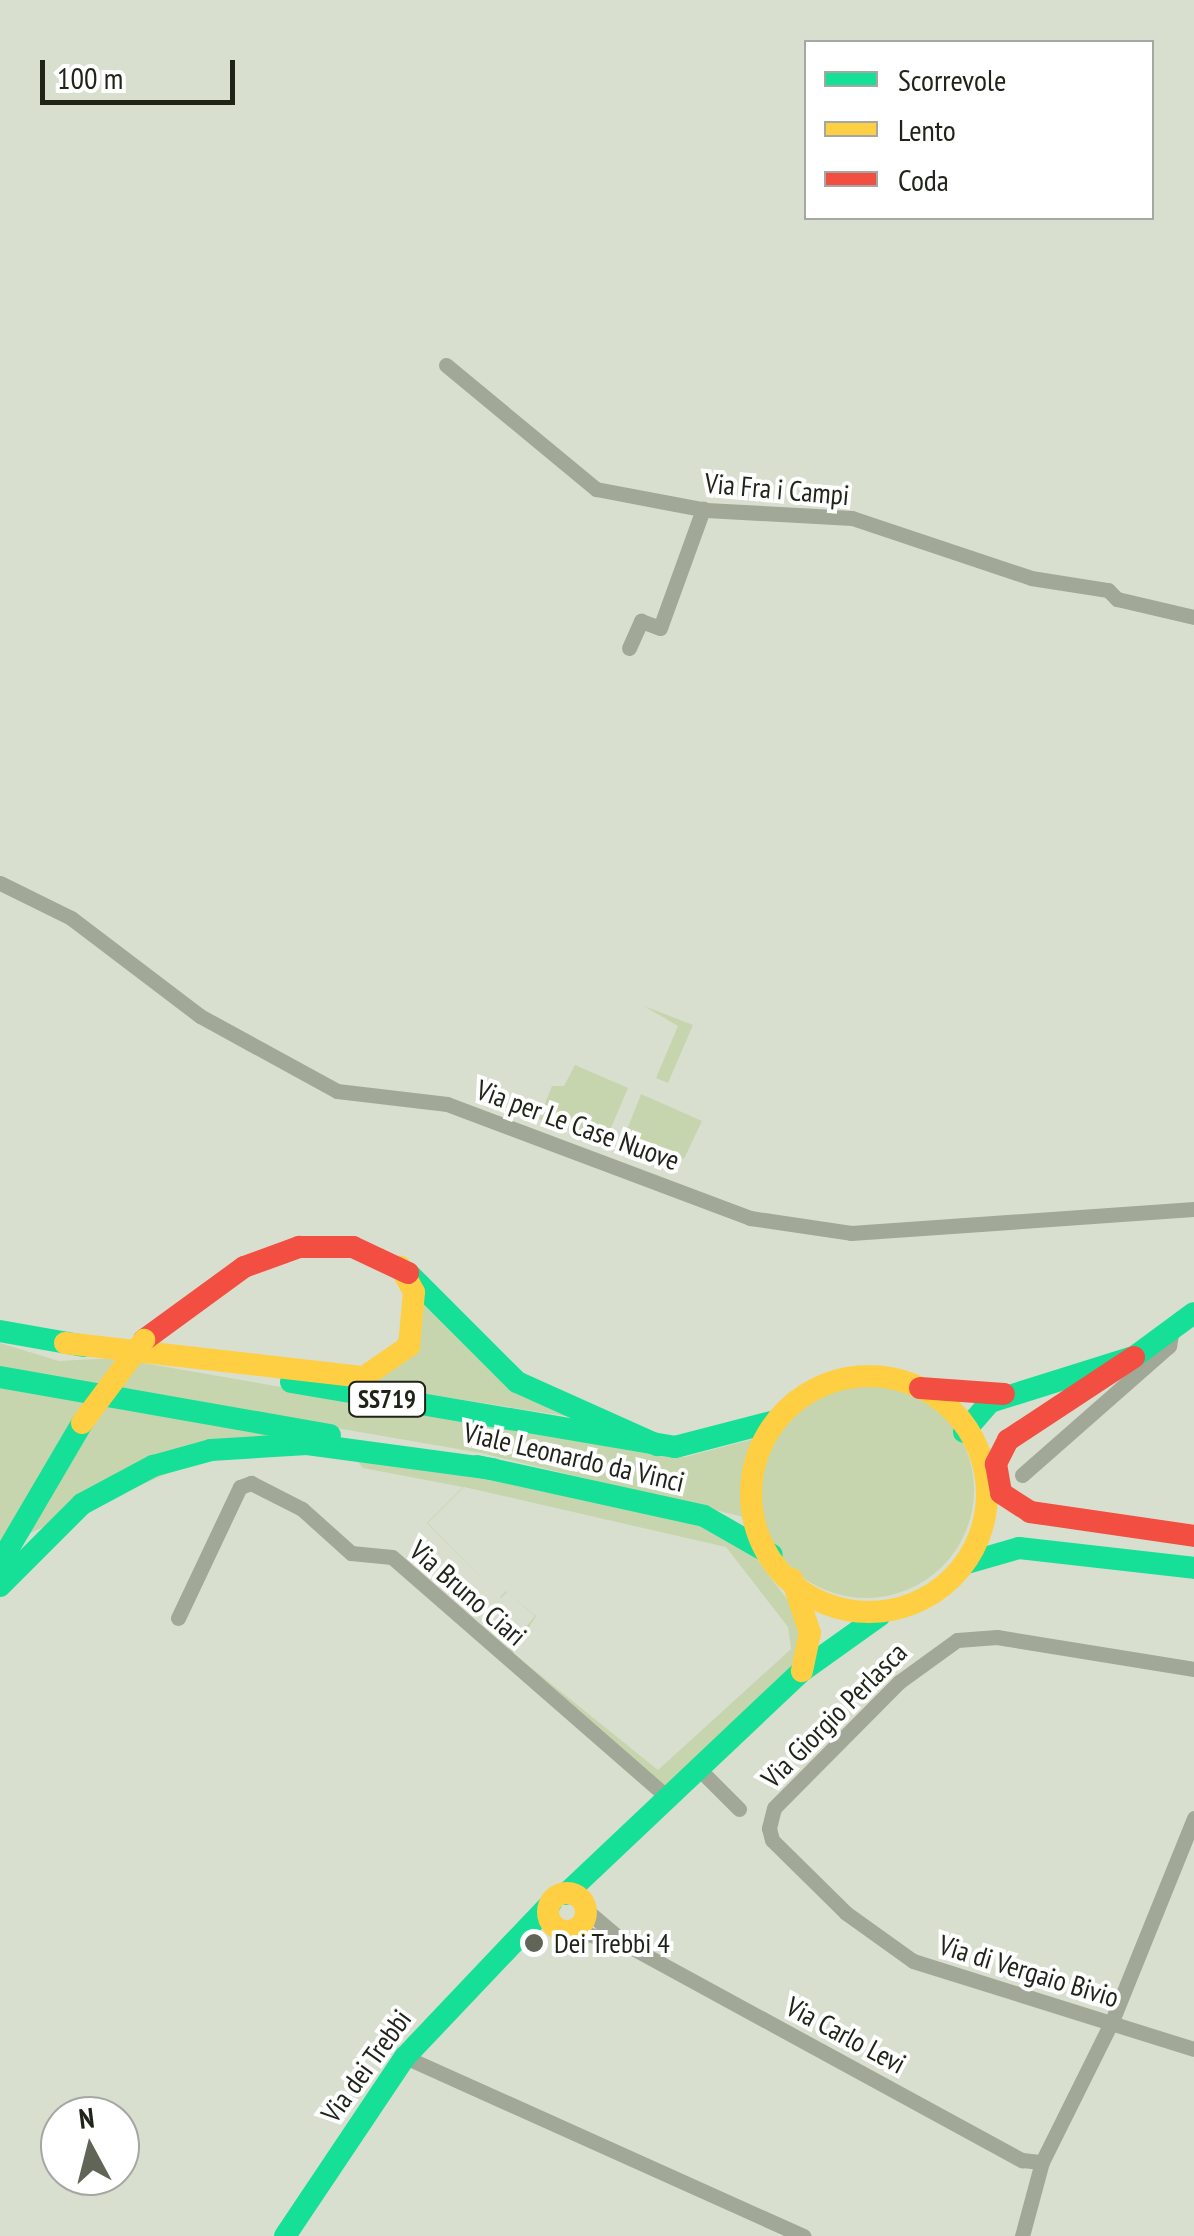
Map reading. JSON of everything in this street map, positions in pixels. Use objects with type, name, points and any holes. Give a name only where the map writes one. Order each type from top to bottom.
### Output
[{"type":"main road","points":[[0,1563],[82,1423],[144,1340],[213,1283],[276,1254],[353,1247],[399,1264],[517,1382],[657,1445]]},
{"type":"main road","points":[[65,1343],[364,1378],[409,1346],[414,1292],[399,1264]]},
{"type":"main road","points":[[1194,1314],[1008,1440],[996,1464],[1001,1494],[1030,1512],[1194,1536]]},
{"type":"main road","name":"Viale Leonardo da Vinci","points":[[0,1331],[657,1445],[709,1444],[771,1422],[795,1396],[838,1376],[874,1373],[920,1388],[964,1432],[984,1504]]},
{"type":"main road","points":[[964,1432],[977,1410],[1007,1394],[1134,1356]]},
{"type":"main road","name":"Viale Leonardo da Vinci","points":[[0,1377],[493,1469],[704,1516],[772,1555],[792,1579],[832,1607],[878,1616]]},
{"type":"main road","points":[[920,1388],[1007,1394]]},
{"type":"main road","name":"Viale Leonardo da Vinci","points":[[771,1422],[754,1489],[772,1555]]},
{"type":"main road","points":[[0,1586],[82,1504],[154,1466],[211,1450],[307,1444],[493,1469]]},
{"type":"main road","points":[[967,1563],[984,1504],[1022,1526],[1194,1547]]},
{"type":"main road","points":[[570,1912],[589,1870],[802,1671],[878,1616],[930,1599],[967,1563],[1019,1548],[1194,1568]]},
{"type":"main road","points":[[792,1579],[810,1632],[802,1671]]},
{"type":"main road","name":"Via dei Trebbi","points":[[285,2236],[405,2057],[510,1943],[570,1912]]},
{"type":"street","name":"Via Fra i Campi","points":[[446,365],[540,439],[573,477],[596,489],[703,509],[852,518],[1031,578],[1108,590],[1117,599],[1194,617]]},
{"type":"street","points":[[630,648],[641,621],[660,628],[703,509]]},
{"type":"street","name":"Via per Le Case Nuove","points":[[0,883],[71,918],[200,1016],[337,1091],[447,1104],[750,1218],[867,1232],[1194,1209]]},
{"type":"street","points":[[1022,1476],[1169,1346],[1172,1329]]},
{"type":"street","name":"Via Bruno Ciari","points":[[178,1618],[240,1487],[251,1483],[302,1509],[351,1554],[392,1557],[668,1797]]},
{"type":"street","name":"Via Giorgio Perlasca","points":[[772,1840],[774,1808],[914,1668],[957,1640],[996,1637],[1194,1669]]},
{"type":"street","points":[[698,1768],[739,1809]]},
{"type":"street","points":[[1022,2236],[1042,2162],[1112,2021],[1194,1818]]},
{"type":"street","name":"Via di Vergaio Bivio","points":[[772,1840],[846,1913],[913,1961],[982,1989],[1112,2021],[1194,2049]]},
{"type":"street","name":"Via Carlo Levi","points":[[570,1912],[1022,2160],[1042,2162]]},
{"type":"street","name":"Via Carlo Levi","points":[[570,1912],[627,1945]]},
{"type":"street","points":[[405,2057],[804,2236]]},
{"type":"green space","points":[[644,1006],[693,1025],[668,1083],[656,1078],[678,1026]]},
{"type":"green space","points":[[575,1065],[628,1088],[605,1142],[539,1119],[552,1086],[564,1086]]},
{"type":"green space","points":[[641,1094],[702,1121],[684,1159],[625,1135]]},
{"type":"green space","points":[[423,1292],[578,1418],[356,1383],[377,1379]]},
{"type":"green space","points":[[0,1343],[59,1361],[114,1358],[685,1457],[753,1439],[752,1519],[481,1453],[0,1370]]},
{"type":"green space","points":[[866,1382],[907,1390],[943,1413],[966,1449],[974,1490],[966,1531],[943,1567],[907,1590],[866,1598],[825,1590],[789,1567],[766,1531],[758,1490],[766,1449],[789,1413],[825,1390]]},
{"type":"green space","points":[[0,1387],[285,1436],[247,1439],[0,1546]]},
{"type":"green space","points":[[355,1458],[520,1484],[709,1528],[752,1553],[803,1620],[796,1664],[666,1788],[505,1653],[535,1616],[507,1592],[500,1597],[506,1591],[536,1616],[513,1653],[658,1770],[791,1649],[788,1627],[726,1547],[464,1487],[428,1523],[499,1596],[427,1523],[463,1487],[363,1468]]},
{"type":"traffic: fast","points":[[408,1273],[517,1382],[657,1445]]},
{"type":"traffic: fast","points":[[964,1432],[990,1402],[1134,1357],[1194,1313]]},
{"type":"traffic: fast","points":[[0,1331],[84,1346]]},
{"type":"traffic: fast","points":[[0,1377],[330,1435]]},
{"type":"traffic: fast","points":[[291,1382],[675,1447],[771,1422]]},
{"type":"traffic: fast","points":[[0,1563],[82,1423]]},
{"type":"traffic: fast","points":[[0,1586],[82,1504],[153,1466],[211,1450],[307,1444],[493,1469]]},
{"type":"traffic: fast","points":[[477,1466],[704,1516],[772,1555]]},
{"type":"traffic: fast","points":[[967,1563],[1019,1548],[1194,1568]]},
{"type":"traffic: fast","points":[[566,1894],[802,1671],[879,1616]]},
{"type":"traffic: fast","points":[[285,2236],[405,2057],[551,1903]]},
{"type":"traffic: slow","points":[[65,1343],[364,1377],[409,1346],[414,1292],[400,1267]]},
{"type":"traffic: slow","points":[[82,1423],[144,1340]]},
{"type":"traffic: slow","points":[[869,1376],[914,1385],[952,1411],[978,1449],[987,1494],[978,1539],[952,1577],[914,1603],[869,1612],[824,1603],[786,1577],[760,1539],[751,1494],[760,1449],[786,1411],[824,1385],[869,1376]]},
{"type":"traffic: slow","points":[[792,1579],[810,1633],[802,1671]]},
{"type":"traffic: slow","points":[[567,1893],[580,1899],[586,1912],[580,1925],[567,1931],[554,1925],[548,1912],[554,1899],[567,1893]]},
{"type":"traffic: jam","points":[[144,1340],[244,1267],[299,1247],[353,1247],[408,1273]]},
{"type":"traffic: jam","points":[[1134,1357],[1008,1440],[996,1464],[1001,1493],[1030,1512],[1194,1536]]},
{"type":"traffic: jam","points":[[920,1388],[1004,1394]]},
{"type":"place","name":"Dei Trebbi 4","points":[[534,1943]]}]
